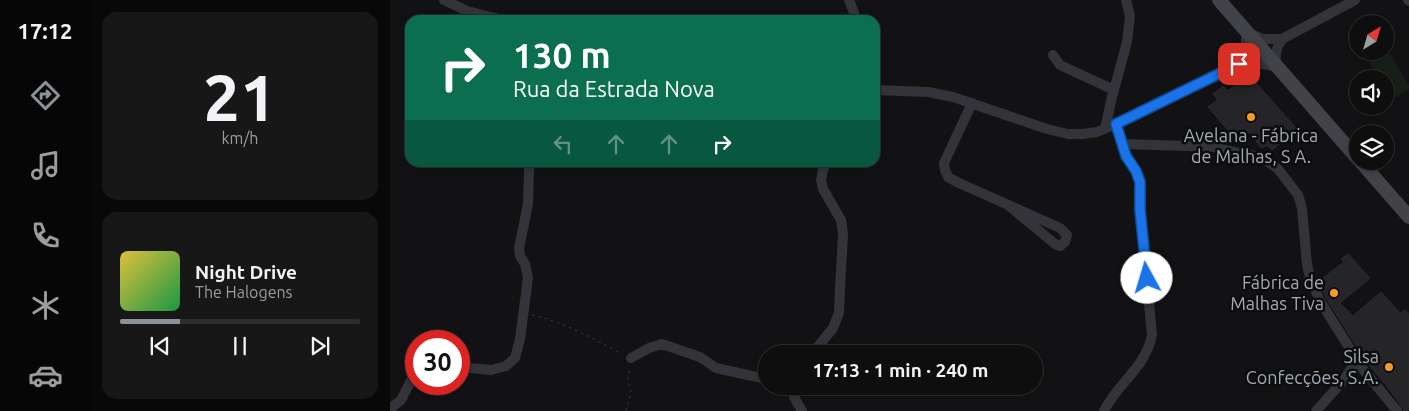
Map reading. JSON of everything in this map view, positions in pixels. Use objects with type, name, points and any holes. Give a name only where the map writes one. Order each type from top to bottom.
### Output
[{"type":"main road","points":[[1218,0],[1349,149]]},
{"type":"main road","points":[[1368,170],[1409,217]]},
{"type":"street","points":[[444,0],[466,11],[482,15]]},
{"type":"street","points":[[849,0],[854,15]]},
{"type":"street","points":[[1105,128],[1127,42],[1130,16],[1126,0]]},
{"type":"street","points":[[1246,31],[1263,39],[1282,39],[1355,0]]},
{"type":"street","points":[[1239,64],[1245,54],[1247,43],[1246,31]]},
{"type":"street","points":[[1277,68],[1275,53],[1282,39]]},
{"type":"street","points":[[1053,55],[1060,65],[1114,90]]},
{"type":"street","points":[[880,90],[928,92],[953,97],[1047,129],[1068,134],[1083,134],[1097,132],[1116,124],[1239,64],[1259,62],[1277,68]]},
{"type":"street","points":[[972,103],[944,163],[948,176],[959,183],[1060,228],[1067,235],[1065,242],[1060,246],[1055,244],[1008,205]]},
{"type":"street","points":[[1104,411],[1109,401],[1142,362],[1150,348],[1152,335],[1140,210],[1140,182],[1136,171],[1126,156],[1116,124]]},
{"type":"street","points":[[1123,144],[1217,147],[1251,155],[1266,161],[1278,169],[1298,195],[1302,208],[1307,264],[1310,278],[1320,301],[1362,368],[1397,411]]},
{"type":"street","points":[[470,368],[491,370],[506,366],[516,358],[528,278],[519,248],[528,204],[529,167]]},
{"type":"street","points":[[819,345],[833,328],[838,313],[843,234],[841,220],[823,189],[821,180],[825,167]]},
{"type":"street","points":[[631,358],[649,348],[662,344],[700,358],[716,368],[758,377]]},
{"type":"street","points":[[1316,411],[1343,381],[1357,360]]},
{"type":"street","points":[[390,409],[401,400],[405,392]]},
{"type":"street","points":[[794,395],[802,411]]},
{"type":"path","points":[[524,314],[540,317],[568,327],[631,358],[628,381],[631,392],[626,411]]},
{"type":"shaded area","points":[[1394,60],[1409,89],[1394,98],[1394,70],[1374,70],[1368,61]]},
{"type":"building","name":"Avelana - Fábrica de Malhas, S A.","points":[[1249,75],[1297,129],[1272,150],[1267,145],[1262,148],[1247,130],[1235,138],[1208,107],[1218,100],[1213,94],[1223,86],[1228,91]]},
{"type":"building","name":"Silsa Confecções, S.A.","points":[[1348,254],[1370,278],[1340,303],[1353,316],[1381,292],[1400,313],[1405,310],[1409,314],[1409,409],[1406,411],[1404,411],[1386,385],[1368,364],[1326,298],[1319,281],[1344,262],[1341,259]]},
{"type":"place","name":"Avelana - Fábrica de Malhas, S A.","points":[[1251,117]]},
{"type":"place","name":"Fábrica de Malhas Tiva","points":[[1334,293]]},
{"type":"place","name":"Silsa Confecções, S.A.","points":[[1389,367]]},
{"type":"route","points":[[1147,278],[1140,210],[1140,182],[1136,171],[1126,156],[1116,124],[1239,64]]}]
